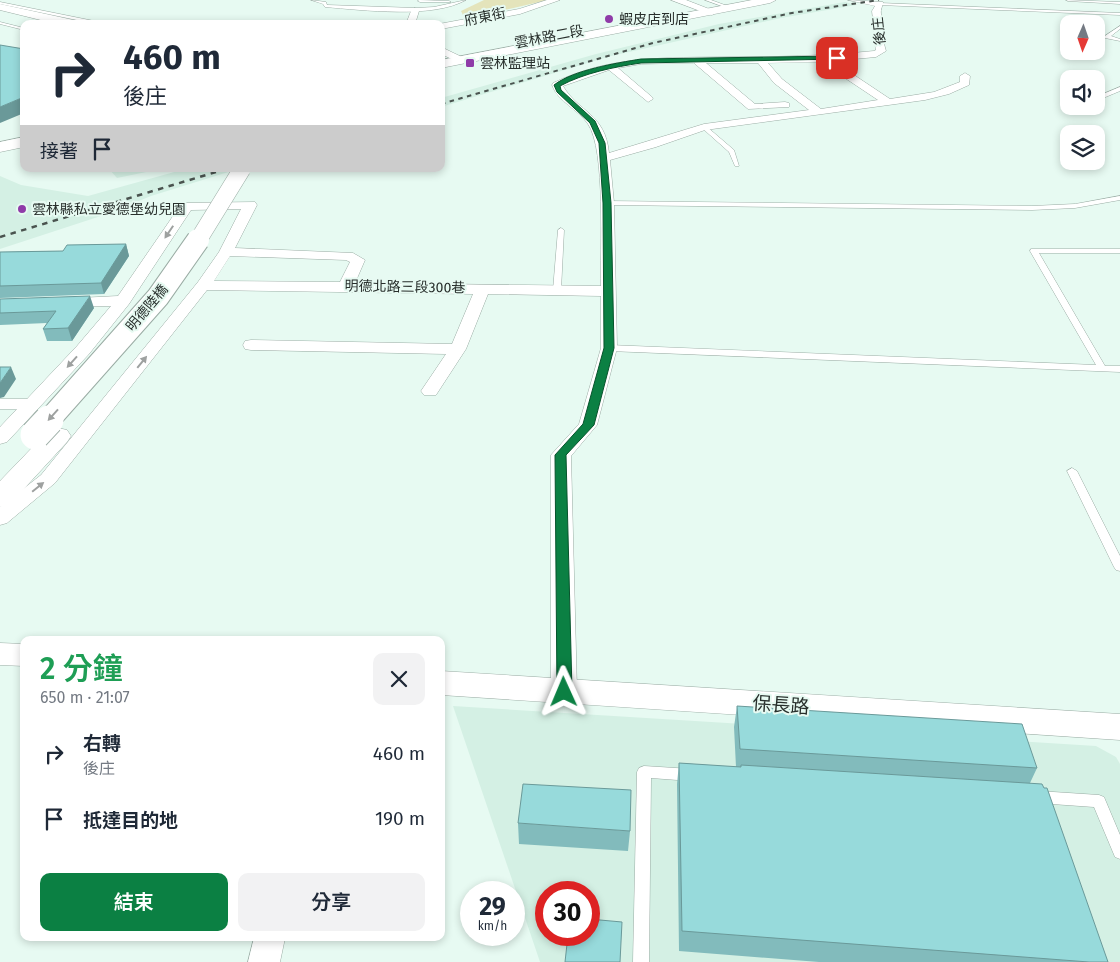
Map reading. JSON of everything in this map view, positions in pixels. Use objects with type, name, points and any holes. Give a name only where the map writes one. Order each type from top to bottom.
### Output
[{"type":"main road","name":"雲林路二段","points":[[452,58],[744,0]]},
{"type":"main road","name":"雲林路二段","points":[[714,7],[770,0]]},
{"type":"main road","points":[[0,7],[57,20]]},
{"type":"main road","points":[[0,15],[23,20]]},
{"type":"main road","points":[[0,147],[20,143]]},
{"type":"main road","name":"明德陸橋","points":[[46,436],[158,297],[210,223],[240,172]]},
{"type":"main road","name":"明德陸橋","points":[[46,436],[181,296],[210,256],[258,172]]},
{"type":"main road","points":[[0,470],[46,436]]},
{"type":"main road","points":[[0,498],[46,436]]},
{"type":"street","name":"府東街","points":[[445,25],[520,11],[556,0]]},
{"type":"street","points":[[676,0],[714,7]]},
{"type":"street","name":"後庄","points":[[564,692],[561,455],[588,425],[609,348],[606,291],[607,203],[602,143],[593,122],[559,90],[557,85],[568,79],[641,61],[823,59],[876,54],[881,51],[877,35],[879,17],[876,12],[880,4],[852,0]]},
{"type":"street","points":[[411,20],[415,10]]},
{"type":"street","points":[[823,59],[888,102]]},
{"type":"street","points":[[696,60],[752,107],[785,105]]},
{"type":"street","points":[[761,60],[778,81],[820,113]]},
{"type":"street","points":[[611,67],[648,99]]},
{"type":"street","points":[[604,158],[704,128],[888,102],[925,99],[950,92],[966,83],[965,76]]},
{"type":"street","points":[[0,438],[83,350],[123,300],[187,206],[250,205],[226,252],[204,285],[48,479],[0,518]]},
{"type":"street","points":[[226,252],[348,256],[358,260],[346,286]]},
{"type":"street","name":"明德北路三段300巷","points":[[204,285],[606,291]]},
{"type":"street","points":[[430,391],[458,349],[483,288]]},
{"type":"street","points":[[47,303],[123,300]]},
{"type":"street","points":[[251,344],[458,349]]},
{"type":"street","points":[[0,404],[33,404]]},
{"type":"street","points":[[0,654],[20,656]]},
{"type":"street","name":"保長路","points":[[445,683],[1120,727]]},
{"type":"street","points":[[264,962],[269,941]]},
{"type":"lane","points":[[313,0],[325,2],[325,6],[415,10],[443,8],[462,1]]},
{"type":"lane","points":[[415,10],[421,0],[462,1]]},
{"type":"lane","points":[[1073,12],[1067,0],[1120,3]]},
{"type":"lane","points":[[0,3],[84,20]]},
{"type":"lane","points":[[880,4],[1120,14]]},
{"type":"lane","points":[[0,24],[20,28]]},
{"type":"lane","points":[[1120,27],[1108,37],[1120,40]]},
{"type":"lane","points":[[1105,95],[1120,89]]},
{"type":"lane","points":[[704,128],[732,151],[737,165]]},
{"type":"lane","points":[[607,203],[1032,208],[1075,206],[1120,198]]},
{"type":"lane","points":[[557,290],[561,230]]},
{"type":"lane","points":[[1102,368],[1034,251],[1120,251]]},
{"type":"lane","points":[[609,348],[1120,368]]},
{"type":"lane","points":[[1072,471],[1120,567]]},
{"type":"lane","points":[[641,962],[644,772],[704,775]]},
{"type":"lane","points":[[1020,796],[1099,801],[1120,852]]},
{"type":"shaded area","points":[[845,2],[856,5],[781,18],[611,56],[445,106],[445,97],[596,54],[719,24]]},
{"type":"shaded area","points":[[112,172],[146,172],[117,178]]},
{"type":"shaded area","points":[[174,172],[228,172],[151,196],[107,214],[0,249],[0,176],[21,185],[88,196]]},
{"type":"shaded area","points":[[453,706],[1096,746],[1116,757],[1120,764],[1120,962],[540,962],[525,918],[525,881],[512,881]]},
{"type":"green space","points":[[484,0],[548,0],[465,19],[461,11]]},
{"type":"building","points":[[0,45],[20,48],[20,99],[0,107]]},
{"type":"building","points":[[126,244],[101,283],[0,286],[0,252],[63,251],[67,245]]},
{"type":"building","points":[[90,296],[68,328],[43,329],[56,311],[0,313],[0,299]]},
{"type":"building","points":[[0,367],[11,367],[0,383]]},
{"type":"building","points":[[737,706],[1022,724],[1037,768],[740,749]]},
{"type":"building","points":[[679,763],[741,767],[741,765],[1042,784],[1044,788],[1047,788],[1108,962],[682,931]]},
{"type":"building","points":[[523,784],[631,790],[630,831],[518,823]]},
{"type":"building","points":[[600,920],[622,922],[620,962],[565,962],[567,946],[600,946]]},
{"type":"railway","points":[[445,103],[653,43],[792,13],[879,0]]},
{"type":"railway","points":[[0,237],[216,172]]},
{"type":"place","name":"蝦皮店到店","points":[[609,19]]},
{"type":"place","name":"雲林監理站","points":[[470,63]]},
{"type":"place","name":"雲林縣私立愛德堡幼兒園","points":[[22,209]]},
{"type":"route","points":[[564,692],[561,455],[588,425],[609,348],[606,291],[607,203],[602,143],[593,122],[559,90],[557,85],[568,79],[620,64],[641,61],[837,58]]}]
